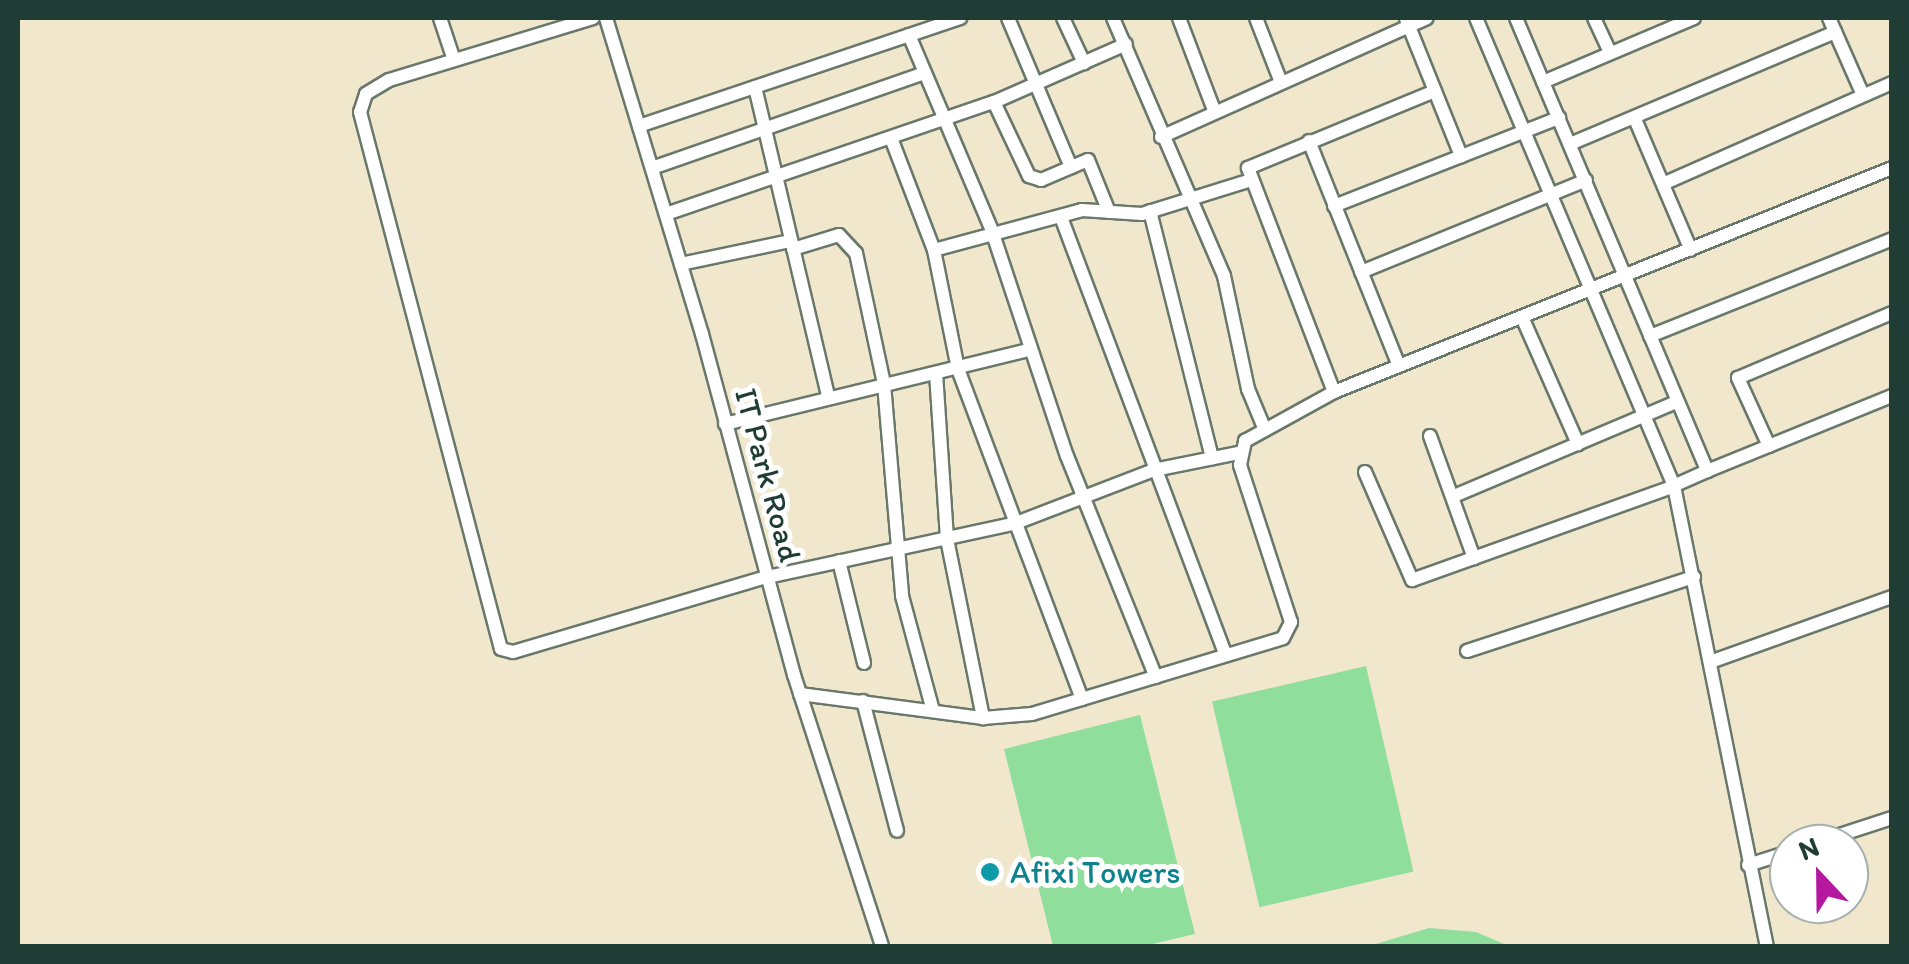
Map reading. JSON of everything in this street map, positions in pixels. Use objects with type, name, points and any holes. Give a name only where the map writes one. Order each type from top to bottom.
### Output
[{"type":"street","points":[[440,18],[454,60]]},
{"type":"street","points":[[593,18],[389,80],[366,94],[360,112],[494,638],[513,652],[767,577],[1016,523],[1082,493],[1154,470],[1238,453],[1265,430],[1334,392],[1890,171]]},
{"type":"street","name":"IT Park Road","points":[[606,18],[681,264],[800,694],[882,946]]},
{"type":"street","points":[[639,126],[960,18]]},
{"type":"street","points":[[1008,18],[1070,167]]},
{"type":"street","points":[[1063,18],[1084,63]]},
{"type":"street","points":[[1113,18],[1160,137],[1194,197],[1224,276],[1248,389],[1265,430]]},
{"type":"street","points":[[1179,18],[1214,110]]},
{"type":"street","points":[[1256,18],[1280,80]]},
{"type":"street","points":[[1160,137],[1407,22],[1428,18]]},
{"type":"street","points":[[1476,18],[1674,486],[1713,660],[1748,865],[1767,946]]},
{"type":"street","points":[[1516,18],[1706,471]]},
{"type":"street","points":[[1594,18],[1610,53]]},
{"type":"street","points":[[1543,82],[1694,18]]},
{"type":"street","points":[[1829,18],[1863,95]]},
{"type":"street","points":[[1407,22],[1461,156]]},
{"type":"street","points":[[1570,144],[1836,32]]},
{"type":"street","points":[[909,35],[992,231],[1028,350],[1156,677]]},
{"type":"street","points":[[666,214],[994,102],[1126,44]]},
{"type":"street","points":[[652,168],[925,73]]},
{"type":"street","points":[[1664,183],[1892,83]]},
{"type":"street","points":[[755,86],[762,130],[828,396]]},
{"type":"street","points":[[1334,392],[1248,181],[1254,162],[1435,91]]},
{"type":"street","points":[[994,102],[1034,181],[1070,167],[1093,164],[1108,212]]},
{"type":"street","points":[[1334,206],[1558,118]]},
{"type":"street","points":[[1636,119],[1691,250]]},
{"type":"street","points":[[891,138],[934,250],[958,369],[1082,699]]},
{"type":"street","points":[[1309,141],[1399,366]]},
{"type":"street","points":[[1361,272],[1586,180]]},
{"type":"street","points":[[934,250],[992,231],[1062,217],[1108,212],[1125,218],[1248,181]]},
{"type":"street","points":[[1150,211],[1212,458]]},
{"type":"street","points":[[1062,217],[1225,654]]},
{"type":"street","points":[[681,264],[839,235],[852,242],[884,384],[894,549],[933,711]]},
{"type":"street","points":[[1650,336],[1892,239]]},
{"type":"street","points":[[1769,446],[1738,378],[1892,313]]},
{"type":"street","points":[[1522,317],[1578,444]]},
{"type":"street","points":[[725,424],[1028,350]]},
{"type":"street","points":[[936,373],[947,539],[983,718]]},
{"type":"street","points":[[1365,472],[1412,580],[1674,486],[1892,396]]},
{"type":"street","points":[[1454,496],[1677,402]]},
{"type":"street","points":[[1430,436],[1474,558]]},
{"type":"street","points":[[800,694],[983,718],[1032,714],[1283,638],[1291,622],[1238,453]]},
{"type":"street","points":[[839,561],[864,663]]},
{"type":"street","points":[[1467,651],[1694,576]]},
{"type":"street","points":[[1713,660],[1892,596]]},
{"type":"street","points":[[863,701],[897,831]]},
{"type":"street","points":[[1748,865],[1769,858]]},
{"type":"green space","points":[[1366,666],[1413,872],[1260,907],[1212,702]]},
{"type":"green space","points":[[1140,715],[1195,934],[1144,946],[1053,946],[1004,749]]},
{"type":"green space","points":[[1429,928],[1476,932],[1509,946],[1369,946]]},
{"type":"place","name":"Afixi Towers","points":[[990,872]]}]
